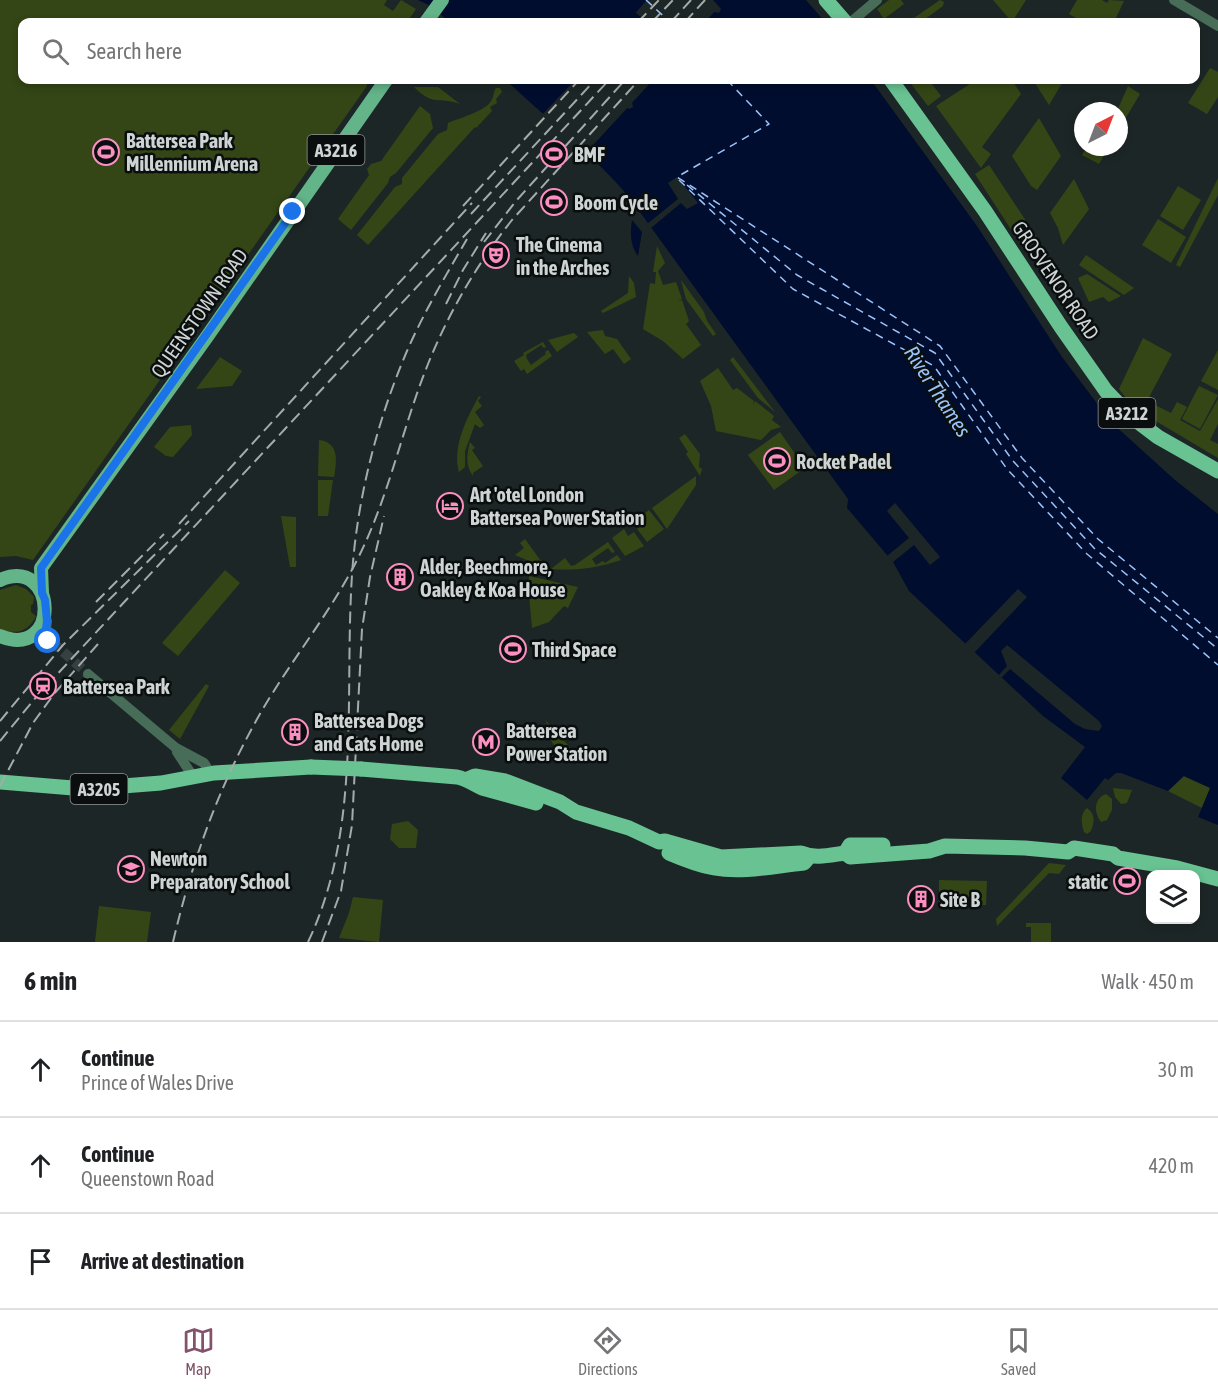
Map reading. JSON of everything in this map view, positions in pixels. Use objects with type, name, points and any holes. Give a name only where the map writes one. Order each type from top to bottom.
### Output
[{"type":"highway","points":[[826,0],[842,18]]},
{"type":"highway","name":"GROSVENOR ROAD","points":[[894,84],[985,211],[1106,391],[1129,415],[1158,437],[1218,471]]},
{"type":"highway","name":"A3205","points":[[0,782],[85,789],[118,788],[211,774],[311,767],[379,769],[468,780],[475,776],[496,778],[560,802],[576,812],[629,828],[659,842],[663,851],[699,864],[720,868],[747,869],[804,863],[809,857],[845,853],[850,845],[855,844],[865,846],[932,841],[945,846],[1025,848],[1068,852],[1074,848],[1113,854],[1118,858],[1177,868],[1218,879]]},
{"type":"main road","points":[[429,18],[442,0]]},
{"type":"main road","name":"QUEENSTOWN ROAD","points":[[41,568],[206,338],[383,84]]},
{"type":"main road","points":[[0,580],[41,568],[45,604],[45,616],[41,625],[30,635],[24,638],[4,640]]},
{"type":"main road","points":[[15,577],[30,581],[42,593]]},
{"type":"street","points":[[856,18],[877,0]]},
{"type":"street","points":[[1174,0],[1218,26]]},
{"type":"street","points":[[88,674],[176,748],[204,763],[211,774]]},
{"type":"street","points":[[176,748],[195,778]]},
{"type":"green space","points":[[0,0],[387,0],[384,5],[393,11],[401,0],[416,9],[410,18],[18,18],[18,84],[367,84],[367,86],[33,560],[16,556],[0,557]]},
{"type":"green space","points":[[889,0],[901,0],[904,4],[885,18],[877,9]]},
{"type":"green space","points":[[940,0],[944,2],[943,6],[926,18],[914,18]]},
{"type":"green space","points":[[993,0],[1026,0],[1015,18],[1009,18]]},
{"type":"green space","points":[[1077,0],[1102,0],[1107,3],[1109,0],[1124,1],[1116,18],[1076,18],[1069,14]]},
{"type":"green space","points":[[1210,68],[1218,72],[1218,97],[1207,114],[1188,103]]},
{"type":"green space","points":[[911,84],[932,84],[941,96],[928,106]]},
{"type":"green space","points":[[970,84],[1015,84],[1021,94],[982,147],[991,154],[981,168],[936,106]]},
{"type":"green space","points":[[1036,84],[1062,84],[1049,105]]},
{"type":"green space","points":[[1128,86],[1140,94],[1128,114],[1128,102],[1121,102]]},
{"type":"green space","points":[[414,87],[438,87],[460,104],[432,99]]},
{"type":"green space","points":[[496,88],[500,88],[502,92],[496,99],[497,103],[490,107],[492,111],[368,245],[357,235],[395,187],[402,184],[402,178],[438,134],[447,130],[448,123],[488,105]]},
{"type":"green space","points":[[420,106],[430,114],[433,128],[396,173],[390,177],[388,183],[351,230],[338,219],[369,175],[367,169],[371,164],[381,161]]},
{"type":"green space","points":[[1039,118],[1061,156],[1037,190],[1031,186],[1012,156]]},
{"type":"green space","points":[[1084,156],[1104,156],[1099,164]]},
{"type":"green space","points":[[989,165],[1038,239],[1023,248],[975,174]]},
{"type":"green space","points":[[1218,178],[1218,195],[1180,267],[1176,265]]},
{"type":"green space","points":[[1074,179],[1089,209],[1063,245],[1050,213]]},
{"type":"green space","points":[[1178,186],[1201,200],[1183,230],[1160,216]]},
{"type":"green space","points":[[1158,219],[1186,237],[1171,263],[1142,245]]},
{"type":"green space","points":[[657,246],[665,263],[658,271],[663,285],[676,282],[682,299],[678,301],[682,300],[689,321],[686,324],[701,345],[683,359],[663,341],[643,329],[650,283],[655,284],[656,272],[653,272]]},
{"type":"green space","points":[[1086,255],[1134,288],[1124,295],[1079,265]]},
{"type":"green space","points":[[1087,274],[1121,296],[1109,302],[1103,297],[1089,302],[1078,278]]},
{"type":"green space","points":[[629,276],[634,283],[636,297],[603,313],[601,311],[628,293]]},
{"type":"green space","points":[[681,280],[704,312],[716,334],[713,336],[686,299]]},
{"type":"green space","points":[[603,330],[605,336],[617,339],[631,359],[624,364],[613,349],[605,354],[587,332]]},
{"type":"green space","points":[[574,333],[578,337],[557,352],[548,340]]},
{"type":"green space","points":[[1143,338],[1172,354],[1147,401],[1171,413],[1177,402],[1187,407],[1180,420],[1200,431],[1218,399],[1218,424],[1210,440],[1218,444],[1218,458],[1134,408],[1119,389]]},
{"type":"green space","points":[[543,342],[546,347],[541,345],[526,355],[527,359],[531,365],[548,350],[552,356],[527,374],[524,369],[521,371],[514,361]]},
{"type":"green space","points":[[1218,350],[1218,390],[1201,381]]},
{"type":"green space","points":[[220,357],[242,371],[232,386],[196,389]]},
{"type":"green space","points":[[733,357],[775,412],[758,398],[730,360]]},
{"type":"green space","points":[[718,368],[733,390],[737,388],[754,401],[753,405],[755,401],[774,416],[772,420],[781,427],[771,430],[761,440],[716,431],[711,406],[700,381]]},
{"type":"green space","points":[[1199,386],[1218,395],[1200,429],[1182,419]]},
{"type":"green space","points":[[479,396],[481,397],[478,401],[482,406],[475,412],[484,425],[480,428],[475,424],[465,451],[465,467],[459,472],[457,452],[459,442]]},
{"type":"green space","points":[[191,425],[192,435],[173,457],[166,456],[154,447],[170,427]]},
{"type":"green space","name":"Rocket Padel","points":[[780,432],[805,468],[774,490],[748,455]]},
{"type":"green space","points":[[685,434],[700,454],[699,467],[702,469],[700,476],[679,438]]},
{"type":"green space","points":[[319,440],[330,444],[333,448],[336,459],[334,477],[318,476]]},
{"type":"green space","points":[[470,442],[475,448],[472,450],[483,466],[473,473],[473,476],[468,464]]},
{"type":"green space","points":[[696,476],[696,485],[667,529],[652,508]]},
{"type":"green space","points":[[318,480],[333,480],[328,516],[318,516]]},
{"type":"green space","points":[[649,510],[664,529],[647,542],[637,529],[643,525],[638,519]]},
{"type":"green space","points":[[281,516],[296,517],[296,567],[290,567]]},
{"type":"green space","points":[[624,529],[628,536],[634,532],[644,546],[625,556],[612,538]]},
{"type":"green space","points":[[525,539],[546,568],[515,555],[524,548],[520,543]]},
{"type":"green space","points":[[608,542],[615,552],[612,553],[608,548],[592,559],[596,565],[603,561],[605,563],[617,555],[621,560],[586,568],[551,569],[565,558],[571,566],[575,565]]},
{"type":"green space","points":[[225,570],[240,583],[178,656],[162,643]]},
{"type":"green space","points":[[529,576],[578,587],[568,608],[564,606],[549,622],[532,628],[528,584]]},
{"type":"green space","points":[[16,585],[26,589],[34,597],[31,612],[36,616],[30,626],[21,631],[11,632],[0,629],[0,590]]},
{"type":"green space","points":[[206,684],[209,686],[180,739],[169,730]]},
{"type":"green space","points":[[546,720],[574,753],[561,752],[557,749],[551,739]]},
{"type":"green space","points":[[1183,776],[1211,788],[1202,808],[1168,791]]},
{"type":"green space","points":[[1113,788],[1132,790],[1127,803],[1121,804],[1115,797]]},
{"type":"green space","points":[[1106,794],[1112,799],[1112,810],[1107,820],[1101,822],[1096,806],[1099,799]]},
{"type":"green space","points":[[1087,808],[1092,813],[1093,825],[1087,834],[1082,826],[1082,819]]},
{"type":"green space","points":[[408,821],[418,830],[416,848],[399,848],[390,839],[392,824]]},
{"type":"green space","points":[[1049,863],[1066,865],[1059,874],[1049,873],[997,926],[996,919]]},
{"type":"green space","points":[[939,880],[987,881],[986,905],[939,905]]},
{"type":"green space","points":[[353,897],[383,900],[379,942],[339,938]]},
{"type":"green space","points":[[99,906],[151,912],[147,942],[95,942]]},
{"type":"green space","points":[[1026,923],[1051,923],[1051,942],[1031,942],[1031,927],[1026,927]]},
{"type":"water","points":[[418,0],[702,0],[719,13],[721,9],[713,0],[806,0],[822,18],[636,18],[629,13],[626,16],[627,18],[445,18],[433,7]]},
{"type":"water","points":[[510,84],[600,84],[629,109],[633,107],[632,102],[611,84],[874,84],[977,226],[1062,357],[1111,422],[1175,480],[1218,514],[1218,825],[1198,817],[1210,788],[1184,776],[1168,791],[1116,773],[1108,780],[1105,778],[1087,800],[1061,778],[1085,747],[1043,716],[909,591],[893,562],[847,508],[848,499],[629,197],[585,151]]},
{"type":"water","points":[[632,220],[642,232],[638,256],[631,239]]},
{"type":"pier","points":[[647,0],[706,0],[717,9],[709,18],[631,18]]},
{"type":"pier","points":[[571,84],[604,84],[629,106],[584,155],[540,117]]},
{"type":"pier","points":[[607,84],[649,84],[630,105]]},
{"type":"pier","points":[[677,177],[698,203],[687,209],[681,203],[651,228],[647,224],[678,199],[668,183]]},
{"type":"pier","points":[[895,503],[940,557],[930,565],[914,545],[893,562],[887,556],[909,538],[887,511]]},
{"type":"pier","points":[[1018,589],[1027,597],[974,653],[965,644]]},
{"type":"pier","points":[[1007,645],[1099,721],[1102,726],[1099,731],[1085,729],[1075,724],[1010,669],[1001,678],[998,676],[1007,666],[1001,651]]},
{"type":"waterway","name":"River Thames","points":[[610,0],[631,18]]},
{"type":"ferry route","points":[[646,0],[666,18]]},
{"type":"ferry route","points":[[731,84],[769,124],[677,177],[940,346],[1022,458],[1098,539],[1218,638]]},
{"type":"ferry route","points":[[679,180],[793,289],[934,366],[1007,469],[1087,554],[1218,665]]},
{"type":"ferry route","points":[[687,185],[797,275],[935,353],[1013,461],[1094,548],[1218,649]]},
{"type":"tunnel","points":[[52,642],[88,674]]},
{"type":"railway","points":[[642,18],[659,0]]},
{"type":"railway","points":[[656,18],[673,0]]},
{"type":"railway","points":[[675,18],[691,0]]},
{"type":"railway","points":[[689,18],[705,0]]},
{"type":"railway","points":[[463,206],[575,84]]},
{"type":"railway","points":[[471,214],[591,84]]},
{"type":"railway","points":[[0,741],[37,696],[605,84]]},
{"type":"railway","points":[[484,242],[516,201],[621,84]]},
{"type":"railway","points":[[173,942],[200,848],[223,788],[267,702],[328,610],[361,552],[380,506],[428,364],[455,307],[476,271],[512,220],[635,84]]},
{"type":"railway","points":[[179,524],[472,203]]},
{"type":"railway","points":[[446,304],[463,270],[486,233]]},
{"type":"railway","points":[[308,942],[325,899],[337,854],[344,808],[349,715],[352,575],[358,518],[370,461],[386,405],[407,351],[467,239]]},
{"type":"railway","points":[[322,942],[341,891],[352,825],[362,629],[370,577],[384,516]]},
{"type":"railway","points":[[0,721],[63,645],[189,521]]},
{"type":"railway","points":[[96,602],[164,534]]},
{"type":"railway","points":[[0,786],[33,723],[54,694],[98,644]]},
{"type":"place","name":"Battersea Park Millennium Arena","points":[[106,152]]},
{"type":"place","name":"BMF","points":[[554,154]]},
{"type":"place","name":"Boom Cycle","points":[[554,202]]},
{"type":"place","name":"The Cinema in the Arches","points":[[496,255]]},
{"type":"place","name":"Rocket Padel","points":[[777,461]]},
{"type":"place","name":"Art 'otel London Battersea Power Station","points":[[450,506]]},
{"type":"place","name":"Alder, Beechmore, Oakley & Koa House","points":[[400,577]]},
{"type":"place","name":"Third Space","points":[[513,649]]},
{"type":"place","name":"Battersea Park","points":[[43,686]]},
{"type":"place","name":"Battersea Dogs and Cats Home","points":[[295,732]]},
{"type":"place","name":"Battersea Power Station","points":[[486,742]]},
{"type":"place","name":"Newton Preparatory School","points":[[131,869]]},
{"type":"place","name":"static","points":[[1127,881]]},
{"type":"place","name":"Site B","points":[[921,899]]},
{"type":"route","points":[[48,641],[52,642],[46,629],[41,568],[293,212]]}]
